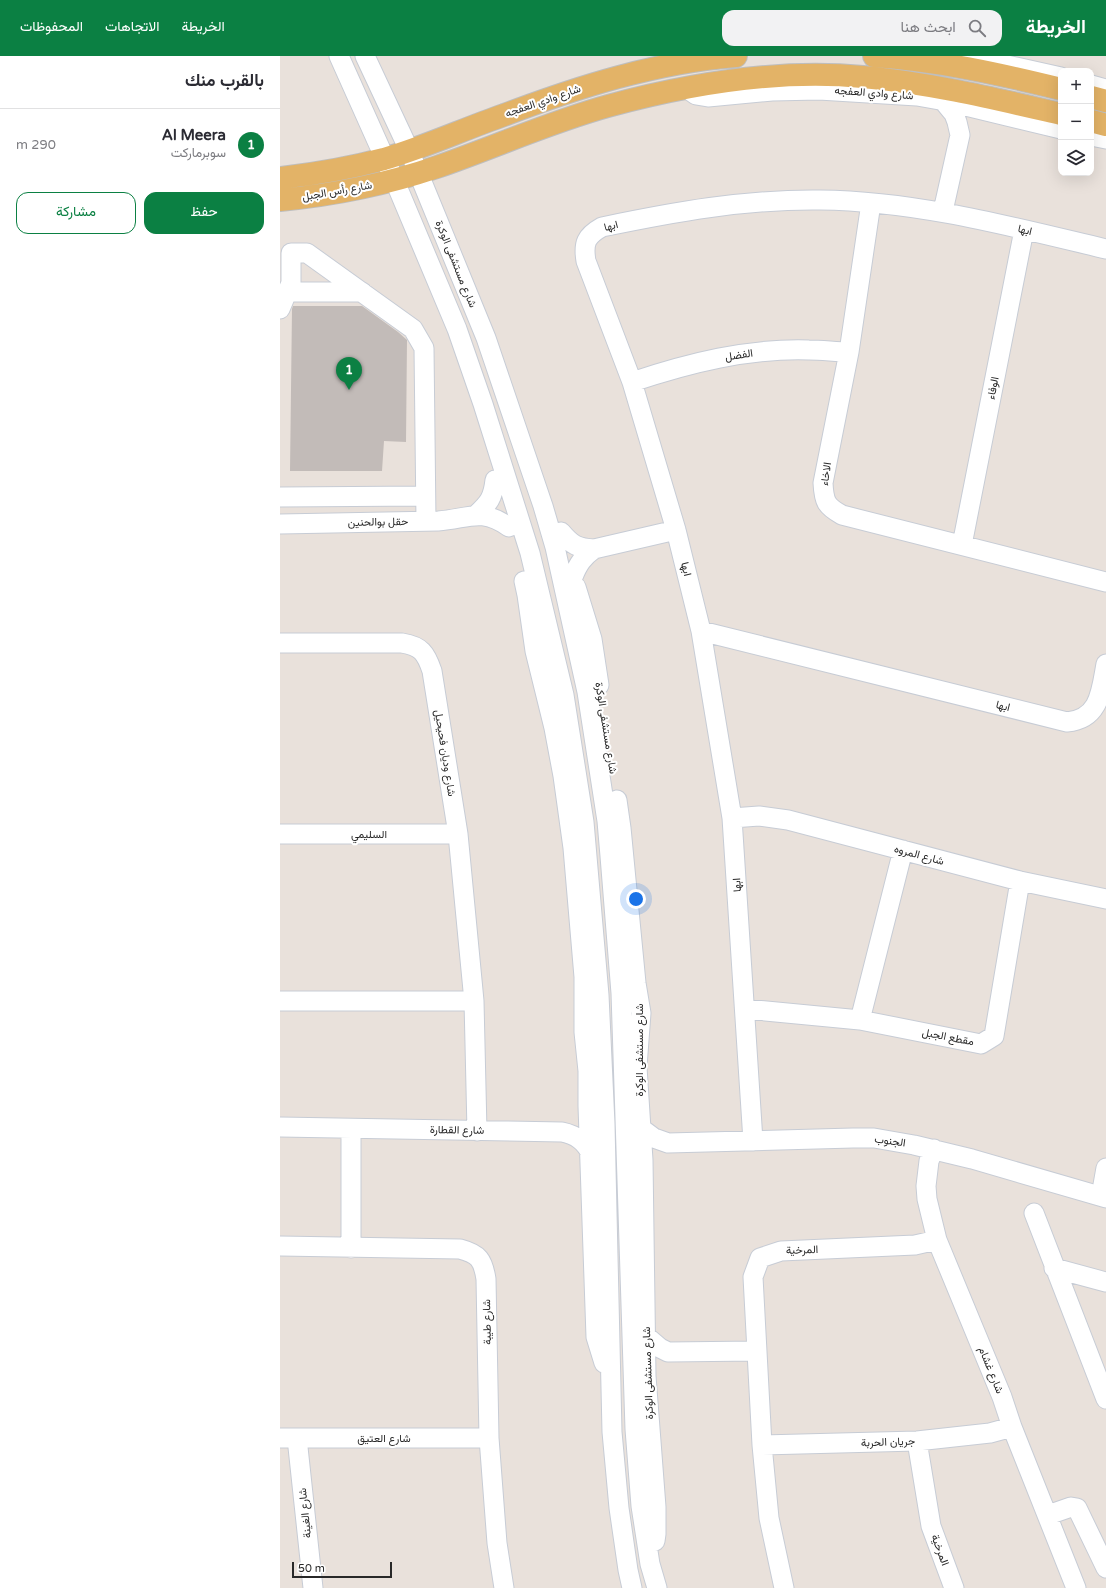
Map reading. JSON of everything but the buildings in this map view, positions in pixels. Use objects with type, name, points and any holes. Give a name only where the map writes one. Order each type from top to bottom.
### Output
[{"type":"main road","name":"شارع وادي العفجه","points":[[384,159],[506,114],[582,88],[632,73],[708,57],[736,56]]},
{"type":"main road","points":[[874,56],[962,62],[1058,88]]},
{"type":"main road","name":"شارع وادي العفجه","points":[[394,179],[419,173],[543,127],[608,106],[686,88],[757,78],[803,75],[863,77],[928,86],[1058,113]]},
{"type":"main road","points":[[1094,98],[1106,101]]},
{"type":"main road","points":[[1094,122],[1106,125]]},
{"type":"main road","name":"شارع رأس الجبل","points":[[280,178],[320,173],[384,159]]},
{"type":"main road","name":"شارع رأس الجبل","points":[[280,200],[333,194],[394,179]]},
{"type":"street","points":[[339,56],[394,179],[457,329],[484,404],[530,553],[564,695],[584,822],[599,995],[605,1148],[612,1432],[619,1508],[632,1588]]},
{"type":"street","name":"شارع مستشفى الوكرة","points":[[365,56],[410,150],[486,338],[534,478],[555,547],[587,692],[607,821],[621,993],[636,1429],[641,1506],[650,1564],[657,1588]]},
{"type":"street","points":[[938,56],[962,62],[1058,77]]},
{"type":"street","points":[[928,86],[945,101],[954,114],[960,135]]},
{"type":"street","points":[[1094,86],[1106,89]]},
{"type":"street","name":"شارع وادي العفجه","points":[[686,88],[696,95],[708,97],[772,91],[820,90],[917,96],[945,101],[1058,128]]},
{"type":"street","points":[[943,211],[960,135],[977,115],[986,111],[1022,105]]},
{"type":"street","points":[[1094,137],[1106,139]]},
{"type":"street","name":"ابها","points":[[752,1141],[732,818],[701,631],[676,530],[632,382],[586,261],[584,251],[586,240],[592,232],[602,227],[681,211],[752,202],[821,200],[943,211],[1106,249]]},
{"type":"street","name":"الاخاء","points":[[871,204],[849,352],[823,483],[823,496],[827,505],[842,515],[1106,582]]},
{"type":"street","name":"الوفاء","points":[[962,546],[1024,230]]},
{"type":"street","points":[[362,292],[284,300],[291,283],[291,253],[307,253],[362,292],[414,329],[424,348],[426,521]]},
{"type":"street","name":"الفضل","points":[[632,382],[694,363],[736,355],[772,351],[809,350],[849,352]]},
{"type":"street","points":[[484,404],[482,430],[527,595],[535,651],[554,728],[563,776],[573,848],[584,977],[584,1032],[588,1071],[596,1337],[601,1355],[611,1377]]},
{"type":"street","name":"شارع مستشفى الوكرة","points":[[534,478],[546,490],[552,500],[581,606],[592,639],[621,828],[635,972],[641,1013],[637,1067],[643,1160],[646,1376],[656,1526],[656,1534],[650,1564]]},
{"type":"street","points":[[476,515],[486,506],[493,494],[495,480]]},
{"type":"street","points":[[280,497],[425,496]]},
{"type":"street","name":"حقل بوالحنين","points":[[280,524],[454,520],[476,515],[488,516],[499,520],[509,527]]},
{"type":"street","points":[[573,577],[577,566],[584,556],[594,550],[676,530]]},
{"type":"street","points":[[561,532],[569,542],[581,548],[594,550]]},
{"type":"street","points":[[576,639],[581,606]]},
{"type":"street","name":"ابها","points":[[701,631],[1067,722],[1078,721],[1089,714],[1097,705],[1106,664]]},
{"type":"street","name":"شارع وديان فحيحيل","points":[[280,643],[412,644],[422,651],[432,670],[458,834],[474,1001],[477,1131]]},
{"type":"street","points":[[535,651],[564,695]]},
{"type":"street","name":"شارع المروه","points":[[732,818],[759,816],[788,820],[1020,881],[1106,899]]},
{"type":"street","name":"السليمي","points":[[280,834],[458,834]]},
{"type":"street","points":[[860,1020],[903,850]]},
{"type":"street","name":"مقطع الجبل","points":[[745,1009],[860,1020],[981,1044],[994,1036],[1020,881]]},
{"type":"street","points":[[621,993],[630,1010],[635,1024],[638,1041]]},
{"type":"street","points":[[280,1001],[474,1001]]},
{"type":"street","points":[[588,1071],[601,1040]]},
{"type":"street","points":[[562,1132],[581,1120],[588,1106]]},
{"type":"street","name":"شارع القطارة","points":[[280,1127],[562,1132],[577,1136],[591,1154]]},
{"type":"street","points":[[350,1248],[351,1129]]},
{"type":"street","name":"الجنوب","points":[[642,1129],[654,1138],[668,1143],[874,1138],[934,1149],[1103,1197]]},
{"type":"street","name":"الجنوب","points":[[643,1160],[654,1149],[668,1143]]},
{"type":"street","name":"شارع غشام","points":[[934,1149],[929,1161],[926,1186],[927,1199],[937,1240],[1002,1396],[1012,1428],[1076,1588]]},
{"type":"street","points":[[1103,1197],[1106,1168]]},
{"type":"street","points":[[1034,1213],[1054,1268],[1106,1399]]},
{"type":"street","name":"المرخية","points":[[784,1588],[769,1518],[762,1445],[753,1277],[760,1258],[781,1251],[915,1245],[937,1240]]},
{"type":"street","name":"شارع طيبة","points":[[280,1246],[460,1249],[471,1252],[480,1258],[485,1269],[486,1279],[489,1438],[497,1544],[504,1588]]},
{"type":"street","points":[[1054,1268],[1106,1282]]},
{"type":"street","points":[[646,1336],[660,1348],[668,1352],[756,1351]]},
{"type":"street","points":[[646,1376],[651,1366],[668,1352]]},
{"type":"street","name":"جريان الحربة","points":[[762,1445],[917,1441],[990,1433],[1012,1428]]},
{"type":"street","name":"شارع العتيق","points":[[289,1438],[489,1438]]},
{"type":"street","name":"شارع الغينة","points":[[289,1438],[313,1588]]},
{"type":"street","name":"المرخية","points":[[917,1441],[931,1526],[954,1588]]},
{"type":"street","points":[[1048,1515],[1071,1507],[1077,1508],[1106,1568]]},
{"type":"place","name":"Al Meera","points":[[349,390]]}]
